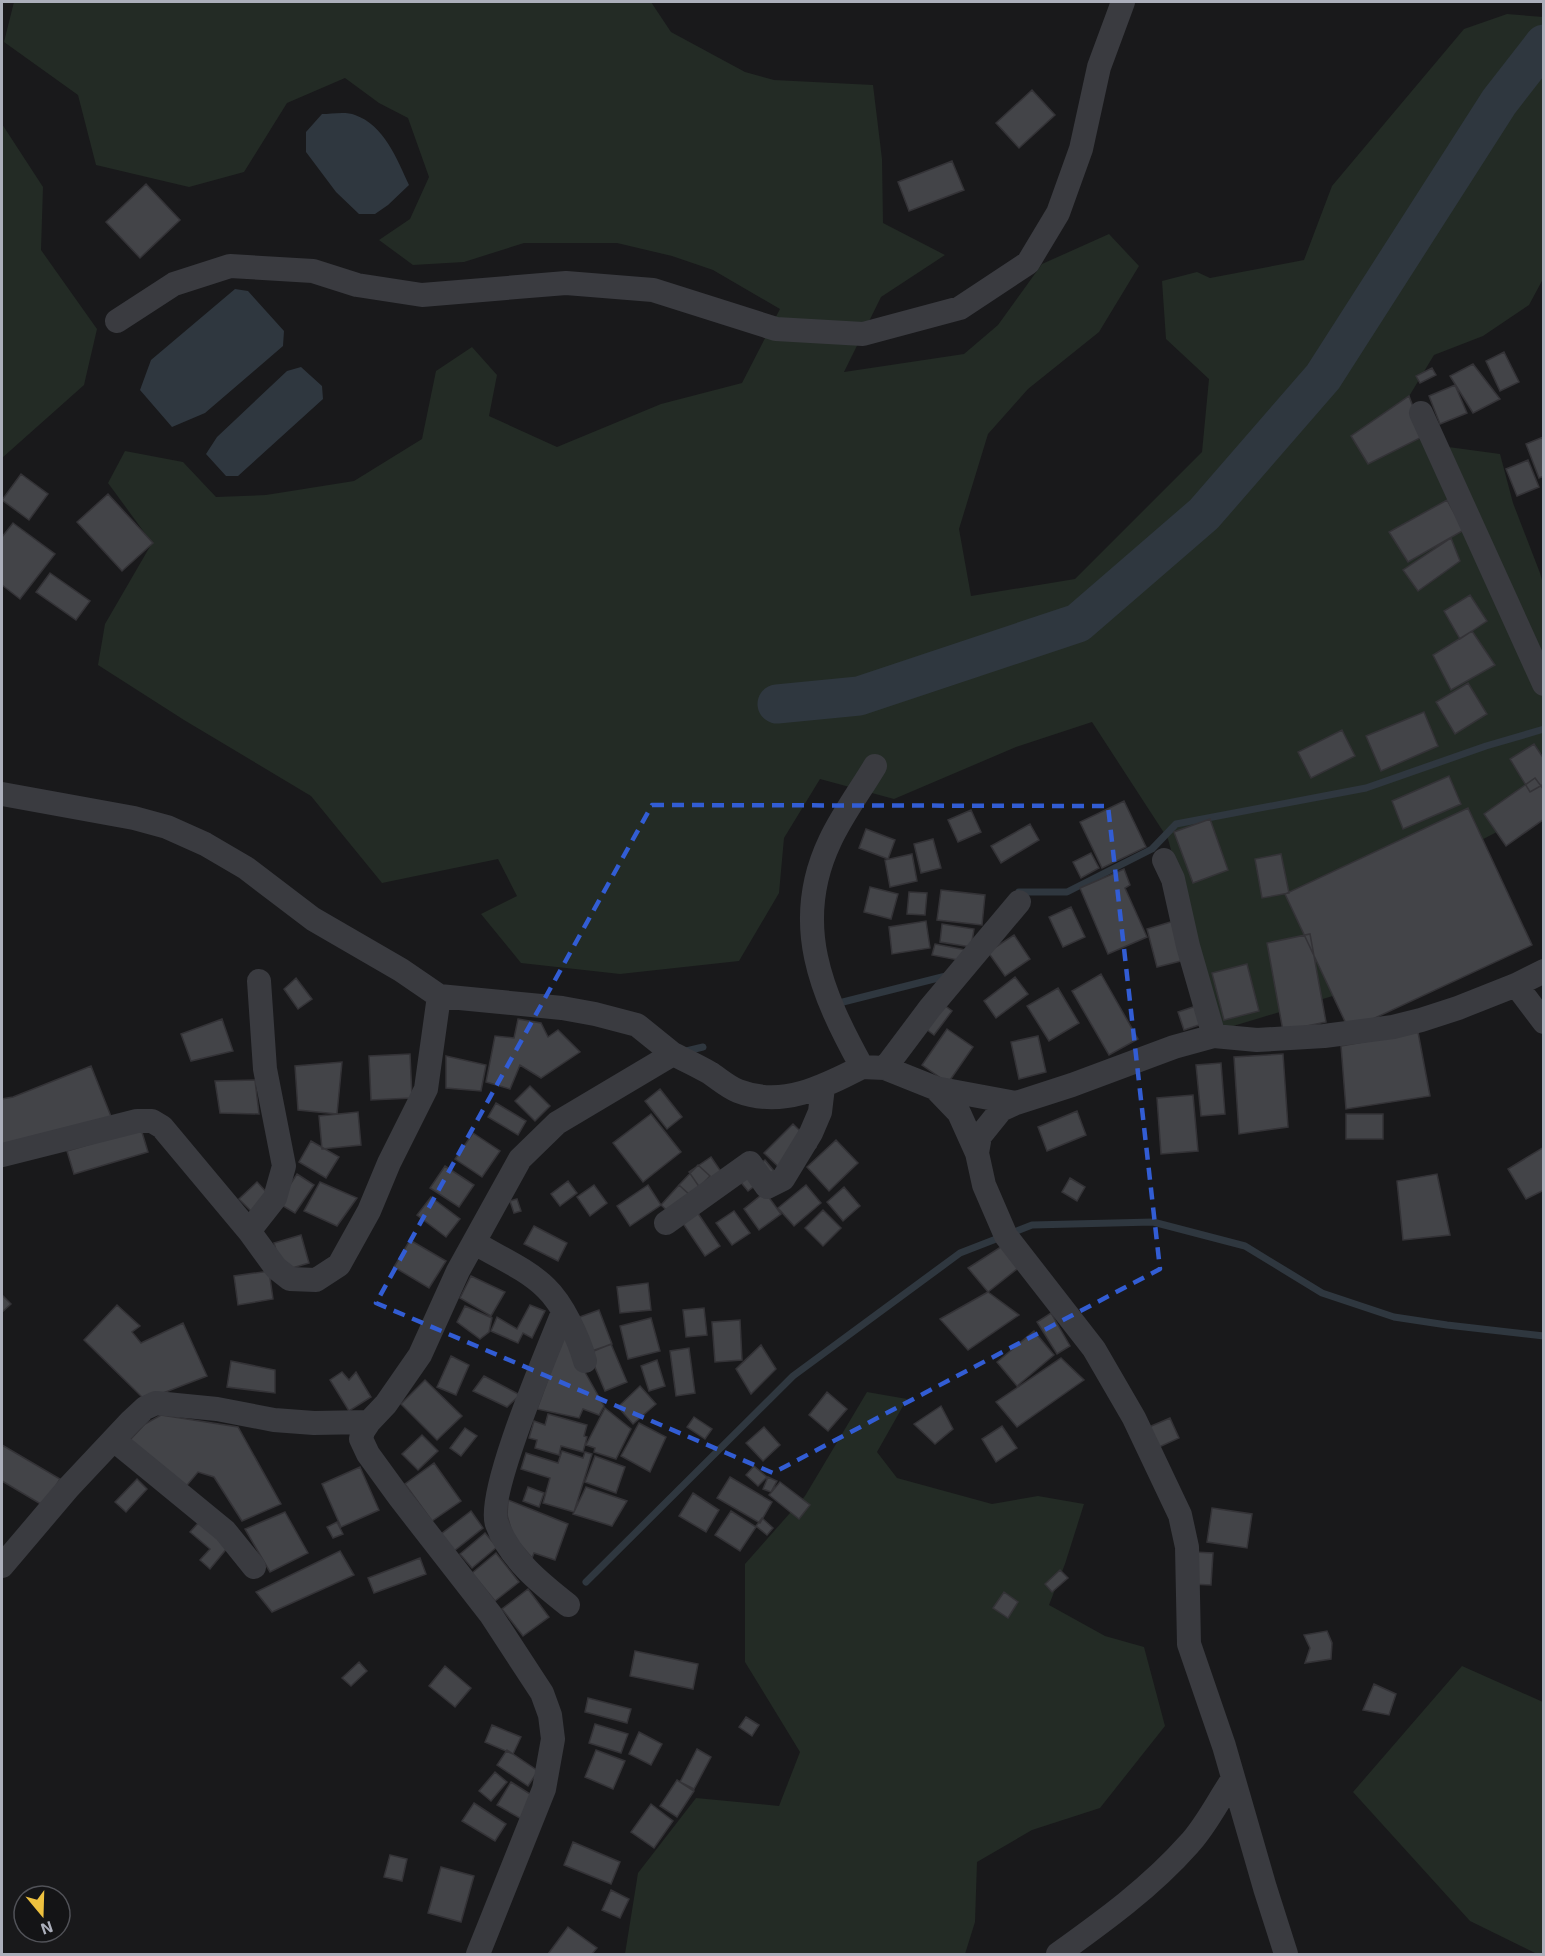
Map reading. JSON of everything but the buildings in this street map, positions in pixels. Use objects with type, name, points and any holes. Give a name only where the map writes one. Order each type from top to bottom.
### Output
[{"type":"street","points":[[117,321],[174,284],[230,266],[313,271],[357,285],[422,296],[566,283],[653,290],[776,329],[863,334],[960,308],[1028,263],[1058,213],[1081,149],[1099,67],[1123,2]]},
{"type":"street","points":[[1421,413],[1544,684]]},
{"type":"street","points":[[875,766],[830,840],[818,870],[813,897],[811,924],[813,945],[819,973],[841,1029],[873,1067],[935,1088],[1016,1103]]},
{"type":"street","points":[[2,794],[134,818],[167,827],[205,844],[246,868],[313,919],[400,970],[439,996],[562,1008],[637,1025],[673,1054],[710,1073],[736,1090],[758,1096],[786,1097],[823,1087],[873,1067],[930,1008],[1019,902]]},
{"type":"street","points":[[1164,860],[1173,879],[1188,946],[1214,1036]]},
{"type":"street","points":[[976,1153],[980,1136],[1001,1110],[1174,1047],[1214,1036],[1257,1040],[1324,1036],[1393,1027],[1458,1008],[1544,971]]},
{"type":"street","points":[[249,1231],[275,1198],[284,1166],[265,1069],[259,981]]},
{"type":"street","points":[[1516,985],[1544,1023]]},
{"type":"street","points":[[2,1155],[137,1121],[152,1121],[162,1127],[249,1231],[276,1268],[290,1279],[316,1280],[339,1265],[369,1211],[389,1162],[426,1089],[439,996]]},
{"type":"street","points":[[478,1954],[544,1790],[553,1739],[550,1715],[542,1693],[491,1615],[400,1498],[368,1454],[361,1439],[369,1422],[386,1404],[420,1355],[458,1271],[520,1160],[557,1123],[673,1054]]},
{"type":"street","points":[[666,1223],[750,1163],[767,1187],[783,1179],[811,1133],[820,1112],[823,1087]]},
{"type":"street","points":[[935,1088],[959,1113],[976,1153],[984,1185],[1006,1236],[1094,1349],[1134,1418],[1180,1515],[1187,1547],[1189,1644],[1286,1954]]},
{"type":"street","points":[[475,1243],[524,1271],[546,1288],[563,1312],[580,1343],[585,1361]]},
{"type":"street","points":[[563,1312],[507,1460],[496,1499],[495,1522],[508,1546],[536,1580],[568,1605]]},
{"type":"street","points":[[2,1566],[69,1487],[145,1408],[156,1403],[217,1409],[274,1420],[314,1423],[369,1422]]},
{"type":"street","points":[[114,1440],[225,1531],[254,1567]]},
{"type":"street","points":[[1058,1954],[1105,1920],[1150,1882],[1191,1842],[1233,1779]]},
{"type":"highlighted area","points":[[652,805],[1108,806],[1160,1269],[773,1473],[376,1303]]},
{"type":"shaded area","points":[[14,2],[651,2],[671,32],[745,72],[774,80],[873,85],[882,159],[883,223],[945,255],[881,297],[844,372],[964,354],[998,325],[1042,264],[1109,234],[1139,266],[1099,332],[1028,389],[988,434],[959,529],[971,596],[1075,579],[1202,452],[1209,379],[1166,339],[1162,281],[1197,272],[1210,278],[1304,260],[1332,186],[1464,29],[1507,14],[1543,17],[1543,279],[1529,305],[1483,336],[1434,355],[1408,398],[1441,446],[1500,454],[1513,503],[1544,587],[1543,749],[1520,820],[1410,877],[1336,995],[1220,1030],[1168,839],[1092,722],[1016,747],[894,799],[820,779],[784,838],[779,893],[739,961],[620,974],[521,963],[481,914],[517,896],[498,859],[382,883],[311,796],[98,665],[105,624],[152,543],[108,483],[125,451],[183,462],[216,497],[266,495],[354,481],[422,439],[436,371],[472,347],[497,375],[489,416],[557,447],[661,404],[742,383],[780,309],[713,270],[672,256],[617,243],[524,243],[464,262],[413,265],[379,240],[410,219],[429,177],[408,118],[379,103],[345,78],[287,103],[244,172],[189,187],[96,165],[78,95],[4,42]]},
{"type":"shaded area","points":[[347,113],[365,120],[382,135],[394,154],[409,185],[375,214],[359,214],[336,192],[306,152],[306,132],[322,114]]},
{"type":"shaded area","points":[[2,124],[43,187],[41,250],[97,329],[84,385],[2,458]]},
{"type":"shaded area","points":[[235,289],[248,291],[284,331],[283,346],[205,413],[172,427],[140,390],[151,360]]},
{"type":"shaded area","points":[[301,367],[322,386],[323,399],[238,476],[226,476],[206,454],[217,437],[287,371]]},
{"type":"shaded area","points":[[867,1392],[907,1399],[877,1452],[897,1478],[992,1504],[1038,1496],[1084,1504],[1049,1605],[1105,1636],[1144,1647],[1165,1726],[1100,1808],[1032,1830],[977,1862],[975,1922],[965,1954],[625,1954],[638,1873],[696,1798],[779,1806],[800,1752],[745,1662],[745,1564],[805,1496]]},
{"type":"shaded area","points":[[1462,1666],[1543,1702],[1543,1954],[1537,1954],[1470,1921],[1353,1792]]},
{"type":"waterway","points":[[777,704],[859,696],[1078,623],[1204,514],[1323,377],[1499,102],[1544,44]]},
{"type":"waterway","points":[[1019,892],[1067,892],[1152,849],[1176,824],[1366,788],[1486,746],[1544,729]]},
{"type":"waterway","points":[[839,1003],[946,976]]},
{"type":"waterway","points":[[682,1052],[703,1047]]},
{"type":"waterway","points":[[586,1582],[793,1376],[960,1253],[1032,1225],[1153,1222],[1245,1246],[1322,1293],[1394,1317],[1544,1336]]}]
